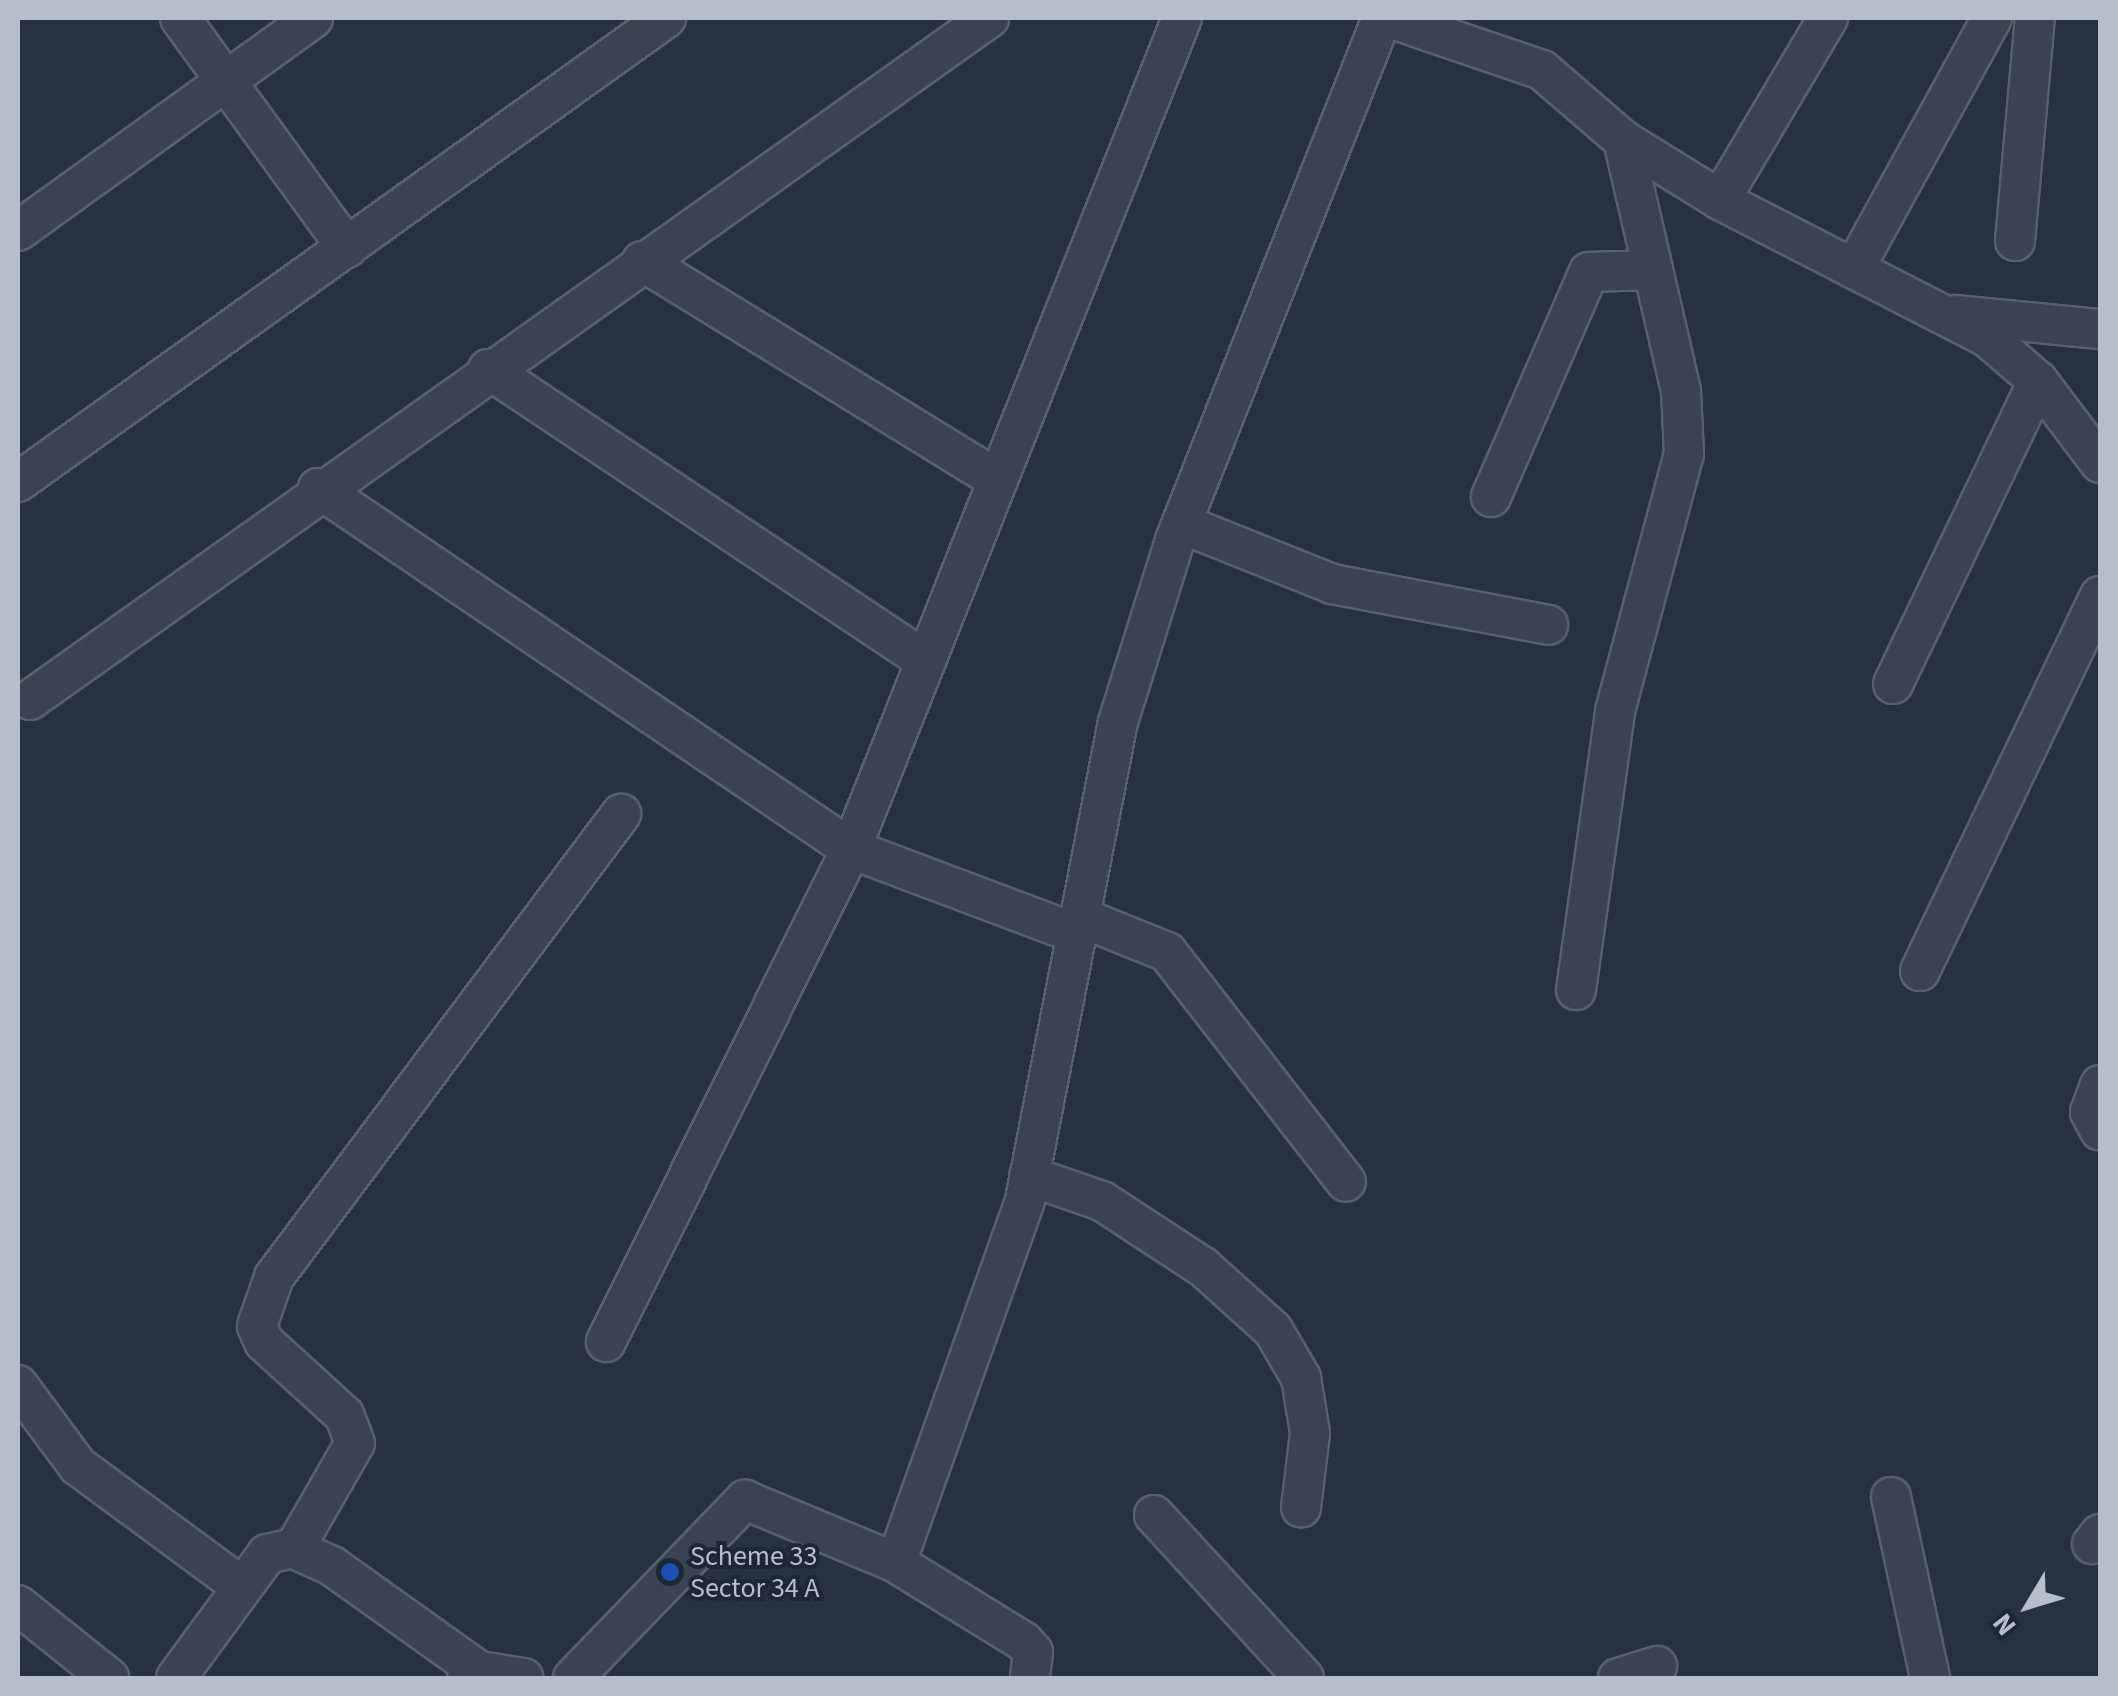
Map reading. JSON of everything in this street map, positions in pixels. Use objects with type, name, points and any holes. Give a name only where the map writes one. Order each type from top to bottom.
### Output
[{"type":"street","points":[[180,18],[347,248]]},
{"type":"street","points":[[18,231],[314,18]]},
{"type":"street","points":[[18,482],[666,18]]},
{"type":"street","points":[[30,700],[318,488],[989,18]]},
{"type":"street","points":[[606,1342],[851,849],[1182,18]]},
{"type":"street","points":[[896,1563],[1029,1176],[1118,722],[1182,524],[1386,18],[1542,70],[1624,140],[1720,200],[1986,337],[2038,382],[2100,463]]},
{"type":"street","points":[[1720,200],[1828,18]]},
{"type":"street","points":[[1854,269],[1992,18]]},
{"type":"street","points":[[2016,241],[2035,18]]},
{"type":"street","points":[[1576,990],[1615,712],[1684,454],[1681,391],[1624,140]]},
{"type":"street","points":[[642,260],[998,480]]},
{"type":"street","points":[[1491,497],[1589,272],[1654,270]]},
{"type":"street","points":[[1938,313],[2100,330]]},
{"type":"street","points":[[488,369],[926,661]]},
{"type":"street","points":[[1893,684],[2038,382]]},
{"type":"street","points":[[318,488],[851,849],[1078,926],[1168,952],[1346,1182]]},
{"type":"street","points":[[1182,524],[1332,584],[1548,625]]},
{"type":"street","points":[[1920,972],[2100,596]]},
{"type":"street","points":[[294,1548],[355,1443],[344,1415],[264,1342],[257,1326],[274,1278],[621,814]]},
{"type":"street","points":[[2100,1084],[2090,1112],[2100,1131]]},
{"type":"street","points":[[1029,1176],[1102,1201],[1203,1267],[1273,1330],[1301,1378],[1310,1433],[1301,1507]]},
{"type":"street","points":[[18,1385],[78,1466],[241,1586]]},
{"type":"street","points":[[1891,1496],[1930,1678]]},
{"type":"street","points":[[573,1678],[745,1500],[896,1563],[1023,1641],[1033,1652],[1030,1678]]},
{"type":"street","points":[[1154,1515],[1304,1678]]},
{"type":"street","points":[[176,1678],[267,1554],[294,1548],[332,1566],[473,1675],[523,1678]]},
{"type":"street","points":[[18,1605],[109,1678]]},
{"type":"street","points":[[1618,1678],[1657,1666]]},
{"type":"place","name":"Scheme 33 Sector 34 A","points":[[670,1572]]}]
